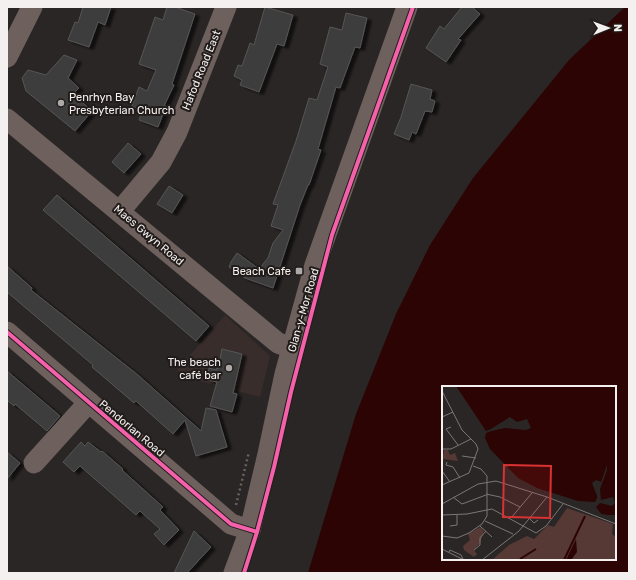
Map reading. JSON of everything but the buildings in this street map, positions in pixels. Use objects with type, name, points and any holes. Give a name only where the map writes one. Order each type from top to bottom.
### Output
[{"type":"street","points":[[7,58],[32,7]]},
{"type":"street","name":"Hafod Road East","points":[[120,211],[161,162],[176,132],[226,7]]},
{"type":"street","name":"Glan-y-Mor Road","points":[[234,573],[250,530],[292,348],[315,265],[407,7]]},
{"type":"street","name":"Maes Gwyn Road","points":[[7,119],[278,343],[292,348]]},
{"type":"street","name":"Pendorlan Road","points":[[7,332],[231,524],[250,530]]},
{"type":"street","points":[[34,463],[89,402]]},
{"type":"shaded area","points":[[625,7],[629,7],[629,573],[308,573],[356,414],[396,314],[430,245],[473,178],[569,60]]},
{"type":"shaded area","points":[[225,315],[270,356],[260,397],[188,378],[177,370]]},
{"type":"cycle path","points":[[244,573],[257,532],[274,467],[291,392],[332,235],[413,7]]},
{"type":"cycle path","points":[[7,332],[231,524],[257,532]]},
{"type":"place","name":"Penrhyn Bay Presbyterian Church","points":[[61,103]]},
{"type":"place","name":"Beach Cafe","points":[[299,271]]},
{"type":"place","name":"The beach café bar","points":[[229,368]]}]
